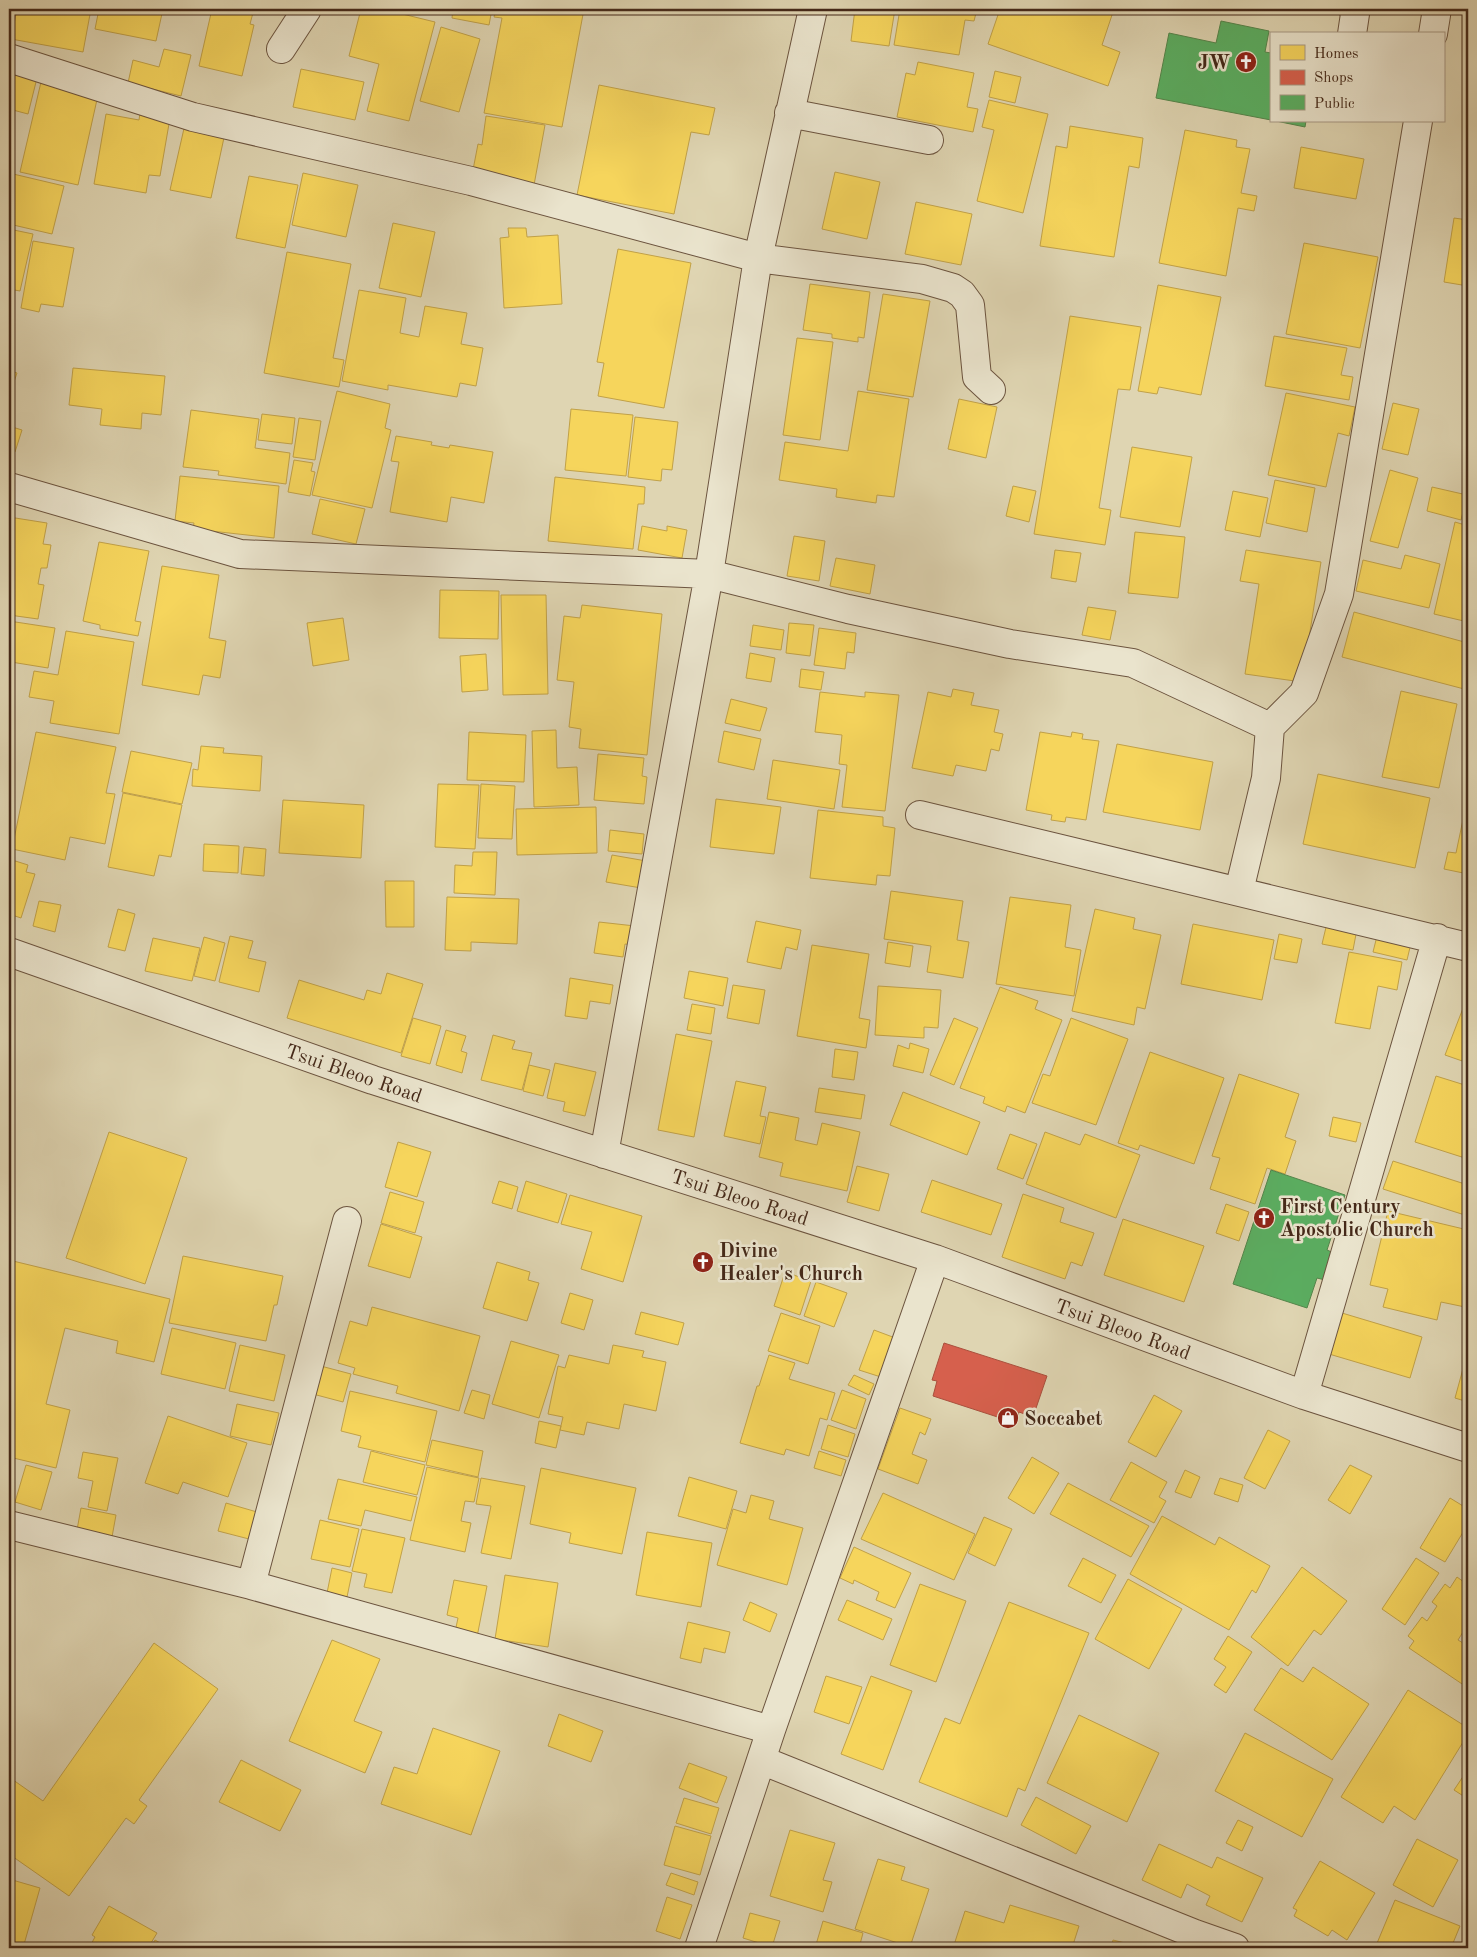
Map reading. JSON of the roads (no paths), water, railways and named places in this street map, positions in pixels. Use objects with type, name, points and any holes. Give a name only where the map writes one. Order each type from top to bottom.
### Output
[{"type":"street","points":[[281,49],[307,9]]},
{"type":"street","points":[[604,1154],[709,574],[758,258],[813,9]]},
{"type":"street","points":[[1352,32],[1355,14],[1353,9]]},
{"type":"street","points":[[1433,32],[1437,9]]},
{"type":"street","points":[[9,58],[193,117],[471,181],[758,258],[922,279],[953,288],[962,294],[970,305],[977,377],[991,390]]},
{"type":"street","points":[[789,113],[929,140]]},
{"type":"street","points":[[1239,892],[1266,778],[1270,727],[1304,693],[1339,594],[1418,122]]},
{"type":"street","points":[[9,488],[240,554],[709,574],[848,610],[1000,642],[1133,663],[1270,727]]},
{"type":"street","points":[[920,815],[1468,947]]},
{"type":"street","points":[[1304,1395],[1436,938]]},
{"type":"street","name":"Tsui Bleoo Road","points":[[9,952],[372,1080],[935,1259],[1304,1395],[1468,1448]]},
{"type":"street","points":[[251,1585],[347,1221]]},
{"type":"street","points":[[699,1948],[760,1760],[935,1259]]},
{"type":"street","points":[[9,1525],[251,1585],[771,1730]]},
{"type":"street","points":[[760,1760],[1192,1941],[1235,1948]]},
{"type":"place","name":"JW","points":[[1246,62]]},
{"type":"place","name":"First Century Apostolic Church","points":[[1264,1218]]},
{"type":"place","name":"Divine Healer's Church","points":[[703,1262]]},
{"type":"place","name":"Soccabet","points":[[1008,1418]]}]
